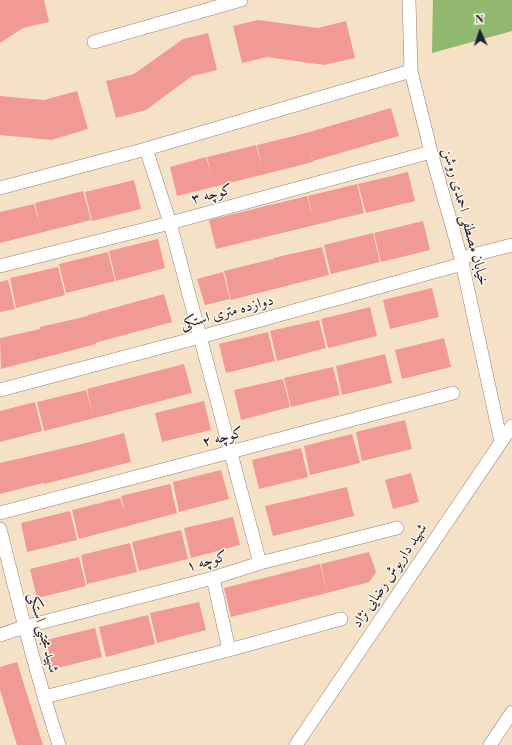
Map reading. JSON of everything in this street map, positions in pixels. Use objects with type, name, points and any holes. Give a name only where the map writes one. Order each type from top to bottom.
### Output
[{"type":"street","points":[[94,42],[241,0]]},
{"type":"street","name":"خیابان مصطفی احمدی روشن","points":[[409,0],[411,71],[431,152],[461,261],[501,442]]},
{"type":"street","points":[[0,188],[146,149],[411,71]]},
{"type":"street","points":[[146,149],[170,223],[260,563]]},
{"type":"street","name":"کوچه ۳","points":[[0,266],[170,223],[431,152]]},
{"type":"street","name":"دوازده متری استکی","points":[[0,390],[200,337],[512,245]]},
{"type":"street","name":"کوچه ۲","points":[[0,513],[453,393]]},
{"type":"street","name":"شهید داریوش رضایی نژاد","points":[[296,745],[512,426]]},
{"type":"street","name":"کوچه ۱","points":[[0,636],[24,627],[213,578],[260,563],[398,528]]},
{"type":"street","name":"شهید مجتبی استکی","points":[[0,529],[24,627],[59,745]]},
{"type":"street","points":[[213,578],[229,650]]},
{"type":"street","points":[[44,697],[229,650],[341,619]]},
{"type":"street","points":[[490,745],[512,712]]},
{"type":"green space","points":[[433,0],[512,0],[512,31],[432,53]]},
{"type":"building","points":[[0,0],[44,0],[49,22],[23,28],[0,43]]},
{"type":"building","points":[[258,20],[318,28],[346,21],[355,58],[324,65],[267,57],[242,63],[233,26]]},
{"type":"building","points":[[208,33],[217,70],[192,76],[146,110],[116,118],[106,81],[134,74],[183,39]]},
{"type":"building","points":[[77,91],[88,129],[51,140],[0,135],[0,96],[44,100]]},
{"type":"building","points":[[391,108],[399,136],[313,161],[306,133]]},
{"type":"building","points":[[306,133],[313,162],[177,196],[170,167],[206,157],[211,174],[207,157],[256,145],[262,167],[257,145]]},
{"type":"building","points":[[408,172],[415,201],[366,213],[358,184]]},
{"type":"building","points":[[134,180],[141,209],[92,221],[85,192]]},
{"type":"building","points":[[357,184],[364,213],[216,249],[209,220],[307,196],[314,221],[308,196]]},
{"type":"building","points":[[83,191],[91,220],[0,243],[0,212],[34,204],[40,226],[35,203]]},
{"type":"building","points":[[423,221],[430,250],[381,262],[374,233]]},
{"type":"building","points":[[373,233],[380,262],[331,274],[324,245]]},
{"type":"building","points":[[158,239],[165,268],[116,281],[109,251]]},
{"type":"building","points":[[322,247],[329,275],[231,300],[224,271],[273,259],[277,273],[273,258]]},
{"type":"building","points":[[108,252],[115,281],[66,293],[59,264]]},
{"type":"building","points":[[58,267],[65,295],[16,308],[10,278]]},
{"type":"building","points":[[223,272],[230,299],[205,305],[197,279]]},
{"type":"building","points":[[8,280],[15,309],[0,312],[0,282]]},
{"type":"building","points":[[432,288],[439,317],[390,329],[383,300]]},
{"type":"building","points":[[164,294],[172,322],[1,369],[0,338],[40,329],[40,327],[88,316]]},
{"type":"building","points":[[370,307],[377,336],[328,348],[321,319]]},
{"type":"building","points":[[319,320],[326,348],[277,361],[270,331]]},
{"type":"building","points":[[268,332],[275,361],[226,373],[219,344]]},
{"type":"building","points":[[444,338],[451,367],[402,379],[395,350]]},
{"type":"building","points":[[385,354],[392,383],[342,395],[336,366]]},
{"type":"building","points":[[184,364],[192,393],[44,431],[37,402],[86,390],[93,416],[87,389]]},
{"type":"building","points":[[333,367],[340,395],[291,407],[284,378]]},
{"type":"building","points":[[283,379],[290,407],[241,420],[234,390]]},
{"type":"building","points":[[204,401],[211,430],[162,442],[155,413]]},
{"type":"building","points":[[35,402],[42,431],[0,442],[0,411]]},
{"type":"building","points":[[405,420],[412,449],[362,461],[356,432]]},
{"type":"building","points":[[124,433],[131,462],[0,494],[0,463]]},
{"type":"building","points":[[352,434],[360,463],[310,475],[304,446]]},
{"type":"building","points":[[301,448],[308,477],[259,489],[252,460]]},
{"type":"building","points":[[221,470],[229,499],[179,512],[173,482]]},
{"type":"building","points":[[411,473],[419,502],[393,509],[385,480]]},
{"type":"building","points":[[170,484],[177,513],[79,539],[72,510],[120,498],[125,512],[121,496]]},
{"type":"building","points":[[347,487],[354,516],[273,536],[265,506]]},
{"type":"building","points":[[70,511],[77,540],[27,552],[21,523]]},
{"type":"building","points":[[233,517],[240,545],[191,558],[184,528]]},
{"type":"building","points":[[181,530],[188,559],[139,571],[132,542]]},
{"type":"building","points":[[130,543],[137,572],[87,584],[81,555]]},
{"type":"building","points":[[369,552],[376,572],[369,582],[327,593],[321,564]]},
{"type":"building","points":[[79,557],[86,586],[37,598],[30,569]]},
{"type":"building","points":[[320,564],[327,593],[231,617],[224,588]]},
{"type":"building","points":[[199,602],[206,630],[157,643],[150,613]]},
{"type":"building","points":[[148,615],[155,644],[106,657],[99,627]]},
{"type":"building","points":[[95,628],[102,657],[53,669],[46,640]]},
{"type":"building","points":[[17,662],[43,745],[17,745],[0,690],[0,667]]}]
